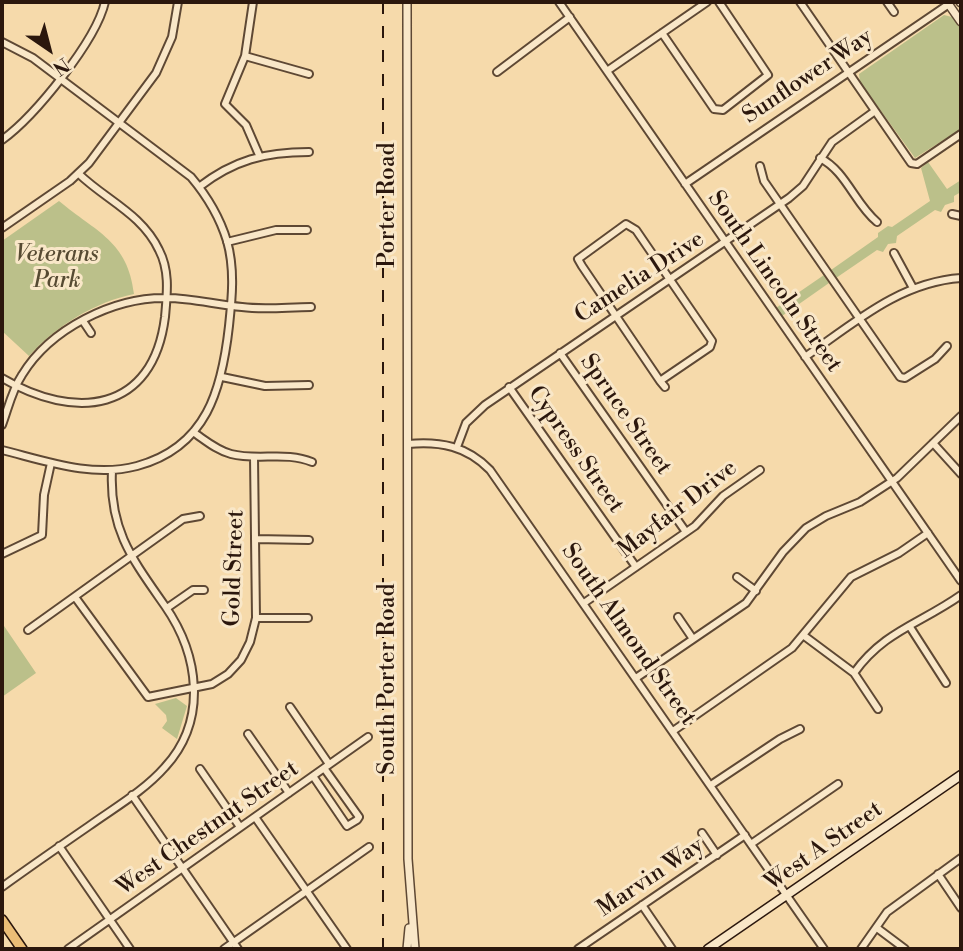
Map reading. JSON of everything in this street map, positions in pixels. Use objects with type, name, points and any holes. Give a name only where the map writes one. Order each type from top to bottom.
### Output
[{"type":"main road","name":"West A Street","points":[[708,949],[961,775]]},
{"type":"main road","points":[[2,920],[22,949]]},
{"type":"street","points":[[2,140],[31,115],[60,78],[92,34],[105,2]]},
{"type":"street","points":[[2,228],[79,174],[120,122],[163,60],[172,37],[178,2]]},
{"type":"street","points":[[253,2],[245,55],[225,104],[246,125],[258,155]]},
{"type":"street","name":"Porter Road","points":[[407,2],[407,407]]},
{"type":"street","name":"South Lincoln Street","points":[[559,2],[961,581]]},
{"type":"street","points":[[607,71],[707,2]]},
{"type":"street","points":[[662,33],[718,111],[768,75],[719,2]]},
{"type":"street","points":[[800,2],[915,165],[961,134]]},
{"type":"street","points":[[887,2],[894,12]]},
{"type":"street","points":[[949,3],[961,22]]},
{"type":"street","name":"Sunflower Way","points":[[685,184],[949,3]]},
{"type":"street","points":[[497,72],[570,17]]},
{"type":"street","points":[[2,42],[24,53],[60,78],[181,167],[200,187],[216,213],[227,242],[233,276],[222,377],[216,396],[193,432],[155,459],[112,471],[51,463],[2,450]]},
{"type":"street","points":[[245,55],[309,74]]},
{"type":"street","name":"Camelia Drive","points":[[457,447],[461,432],[471,417],[509,387],[780,205],[803,186],[832,142],[875,111]]},
{"type":"street","points":[[200,187],[228,167],[258,155],[309,152]]},
{"type":"street","points":[[820,158],[838,173],[866,213],[877,222]]},
{"type":"street","points":[[760,166],[764,181],[780,205],[902,378],[935,359],[947,346]]},
{"type":"street","points":[[2,378],[16,386],[81,402],[96,402],[121,395],[144,378],[152,366],[163,336],[167,298],[165,267],[153,237],[138,220],[79,174]]},
{"type":"street","points":[[952,214],[961,216]]},
{"type":"street","points":[[629,223],[712,343],[663,384],[615,315],[578,258],[629,223]]},
{"type":"street","points":[[227,242],[276,230],[307,230]]},
{"type":"street","points":[[894,253],[913,288]]},
{"type":"street","points":[[806,358],[887,300],[913,288],[961,278]]},
{"type":"street","points":[[2,425],[16,386],[44,349],[83,321],[125,302],[167,298],[231,306],[311,307]]},
{"type":"street","points":[[83,321],[91,333]]},
{"type":"street","name":"Spruce Street","points":[[560,353],[686,532]]},
{"type":"street","points":[[222,377],[265,386],[309,385]]},
{"type":"street","name":"Cypress Street","points":[[509,387],[636,567]]},
{"type":"street","name":"South Porter Road","points":[[407,407],[410,920],[415,949]]},
{"type":"street","points":[[636,678],[746,603],[783,552],[806,528],[826,516],[860,502],[892,481],[961,416]]},
{"type":"street","points":[[193,432],[231,454],[254,457],[297,456],[312,462]]},
{"type":"street","points":[[933,443],[961,474]]},
{"type":"street","points":[[408,444],[457,447]]},
{"type":"street","name":"South Almond Street","points":[[457,447],[475,456],[490,470],[824,949]]},
{"type":"street","name":"Gold Street","points":[[75,597],[148,697],[195,689],[228,674],[241,660],[256,618],[254,457]]},
{"type":"street","points":[[2,554],[42,535],[43,503],[51,463]]},
{"type":"street","name":"Mayfair Drive","points":[[584,603],[686,532],[723,496],[760,470]]},
{"type":"street","points":[[2,887],[132,795],[165,767],[176,752],[190,723],[195,689],[188,645],[167,608],[130,556],[116,521],[112,471]]},
{"type":"street","points":[[28,630],[183,519],[200,516]]},
{"type":"street","points":[[673,730],[784,654],[803,635],[829,599],[851,577],[899,553],[928,533]]},
{"type":"street","points":[[255,539],[309,540]]},
{"type":"street","points":[[737,577],[756,591]]},
{"type":"street","points":[[167,608],[193,590],[204,590]]},
{"type":"street","points":[[854,673],[881,642],[894,632],[910,627],[961,595]]},
{"type":"street","points":[[678,617],[693,639]]},
{"type":"street","points":[[256,618],[308,618]]},
{"type":"street","points":[[910,627],[946,683]]},
{"type":"street","points":[[803,635],[854,673],[878,709]]},
{"type":"street","points":[[290,707],[359,817],[347,826],[313,776]]},
{"type":"street","points":[[710,785],[800,729]]},
{"type":"street","points":[[248,734],[289,793]]},
{"type":"street","name":"West Chestnut Street","points":[[68,949],[368,737]]},
{"type":"street","points":[[200,769],[240,827]]},
{"type":"street","points":[[751,844],[838,784]]},
{"type":"street","points":[[132,795],[238,949]]},
{"type":"street","points":[[256,817],[347,949]]},
{"type":"street","points":[[702,833],[717,855]]},
{"type":"street","name":"Marvin Way","points":[[578,949],[745,835]]},
{"type":"street","points":[[59,846],[130,949]]},
{"type":"street","points":[[224,949],[369,848]]},
{"type":"street","points":[[861,949],[887,912],[961,858]]},
{"type":"street","points":[[938,874],[961,908]]},
{"type":"street","points":[[642,905],[672,949]]},
{"type":"street","points":[[407,949],[410,920]]},
{"type":"street","points":[[877,928],[905,949]]},
{"type":"green space","points":[[944,15],[952,17],[961,29],[961,129],[915,158],[860,82],[859,74]]},
{"type":"green space","points":[[928,162],[947,189],[961,180],[961,192],[954,196],[954,202],[945,205],[941,212],[935,210],[897,236],[896,243],[888,244],[883,252],[877,250],[836,278],[831,270],[878,237],[878,233],[888,226],[892,227],[930,201],[921,168]]},
{"type":"green space","name":"Veterans Park","points":[[59,201],[117,249],[131,276],[134,294],[105,303],[77,317],[51,335],[29,356],[2,331],[2,241]]},
{"type":"green space","points":[[824,275],[829,283],[782,316],[776,308]]},
{"type":"green space","points":[[2,623],[36,673],[2,697]]},
{"type":"green space","points":[[176,698],[187,706],[177,739],[162,728],[167,721],[166,715],[155,704]]},
{"type":"railway","points":[[383,2],[383,949]]}]
